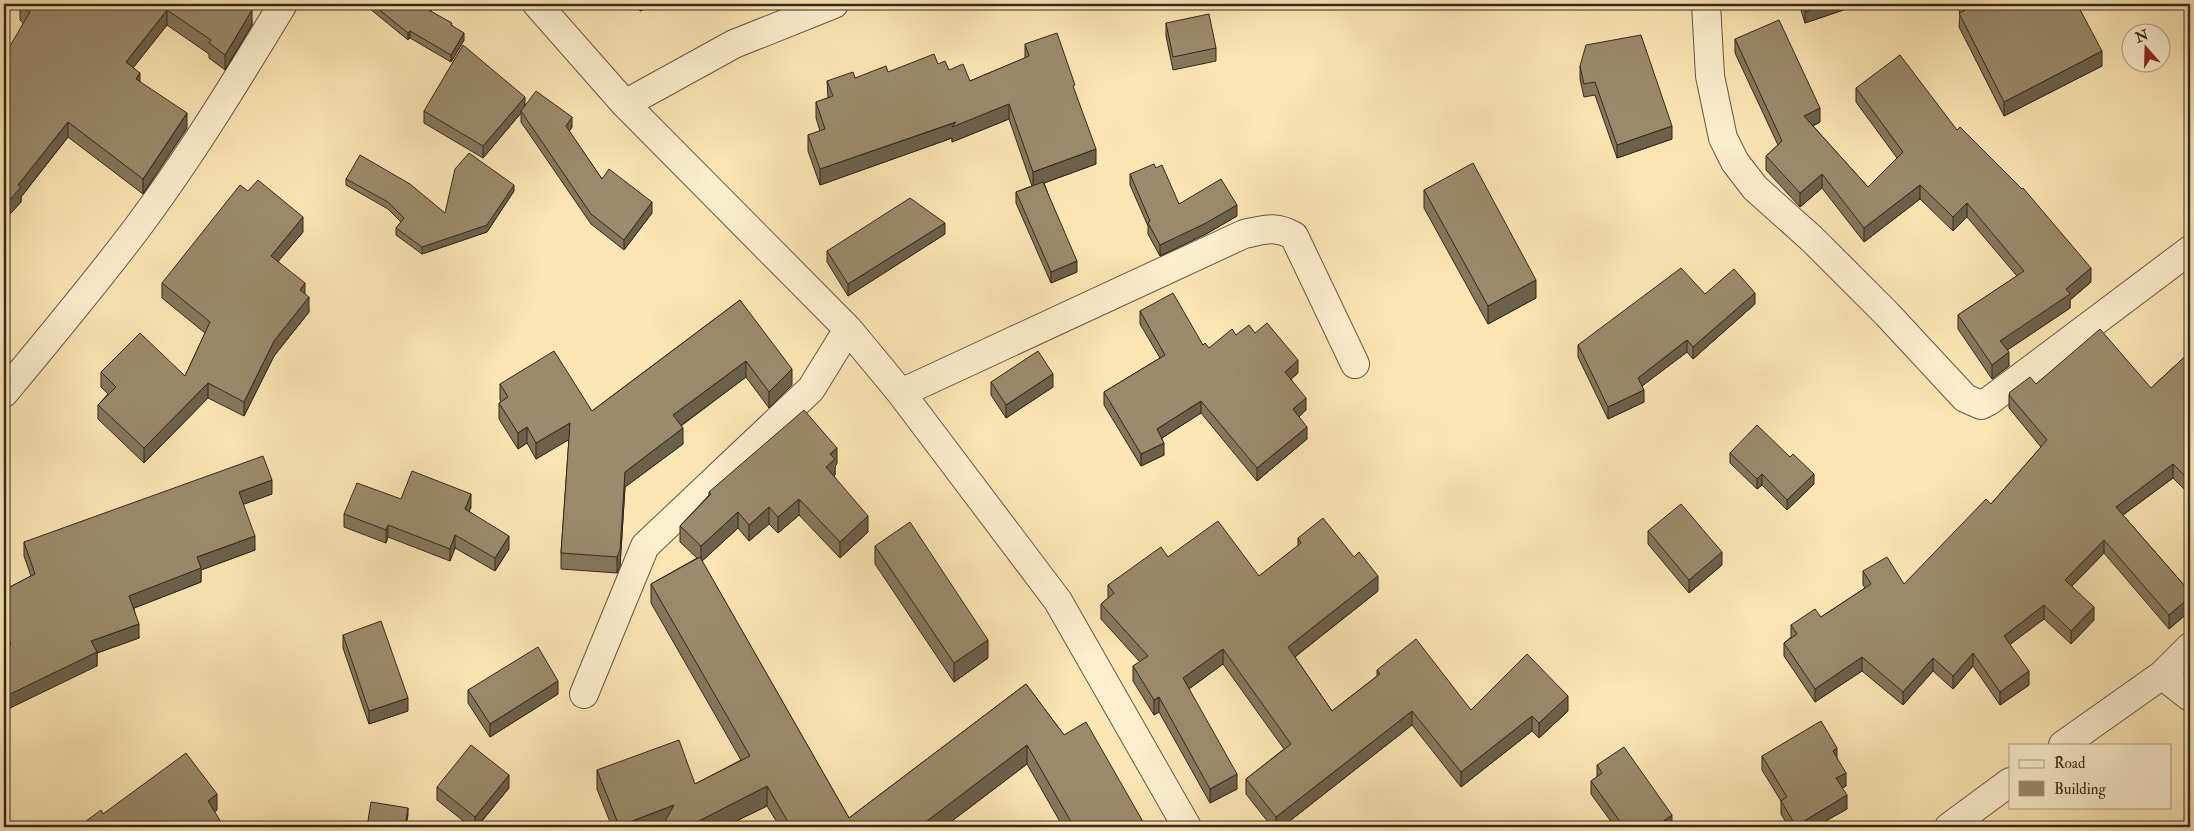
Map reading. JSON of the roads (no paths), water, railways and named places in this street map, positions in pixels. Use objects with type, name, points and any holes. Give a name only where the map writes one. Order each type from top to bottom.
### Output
[{"type":"street","points":[[4,393],[67,319],[138,227],[224,103],[283,4]]},
{"type":"street","points":[[538,4],[626,104],[848,329],[901,392],[1058,601],[1187,827]]},
{"type":"street","points":[[626,104],[734,44],[834,4]]},
{"type":"street","points":[[1706,4],[1710,76],[1723,138],[1735,162],[1755,188],[1812,239],[1887,314],[1962,394],[1974,403],[1982,405],[1989,401],[2190,250]]},
{"type":"street","points":[[901,392],[1244,234],[1272,228],[1294,236],[1355,364]]},
{"type":"street","points":[[584,694],[645,546],[810,389],[848,329]]},
{"type":"street","points":[[2063,744],[2162,675],[2190,647]]},
{"type":"street","points":[[2162,675],[2190,697]]},
{"type":"street","points":[[1949,827],[2009,783]]}]
